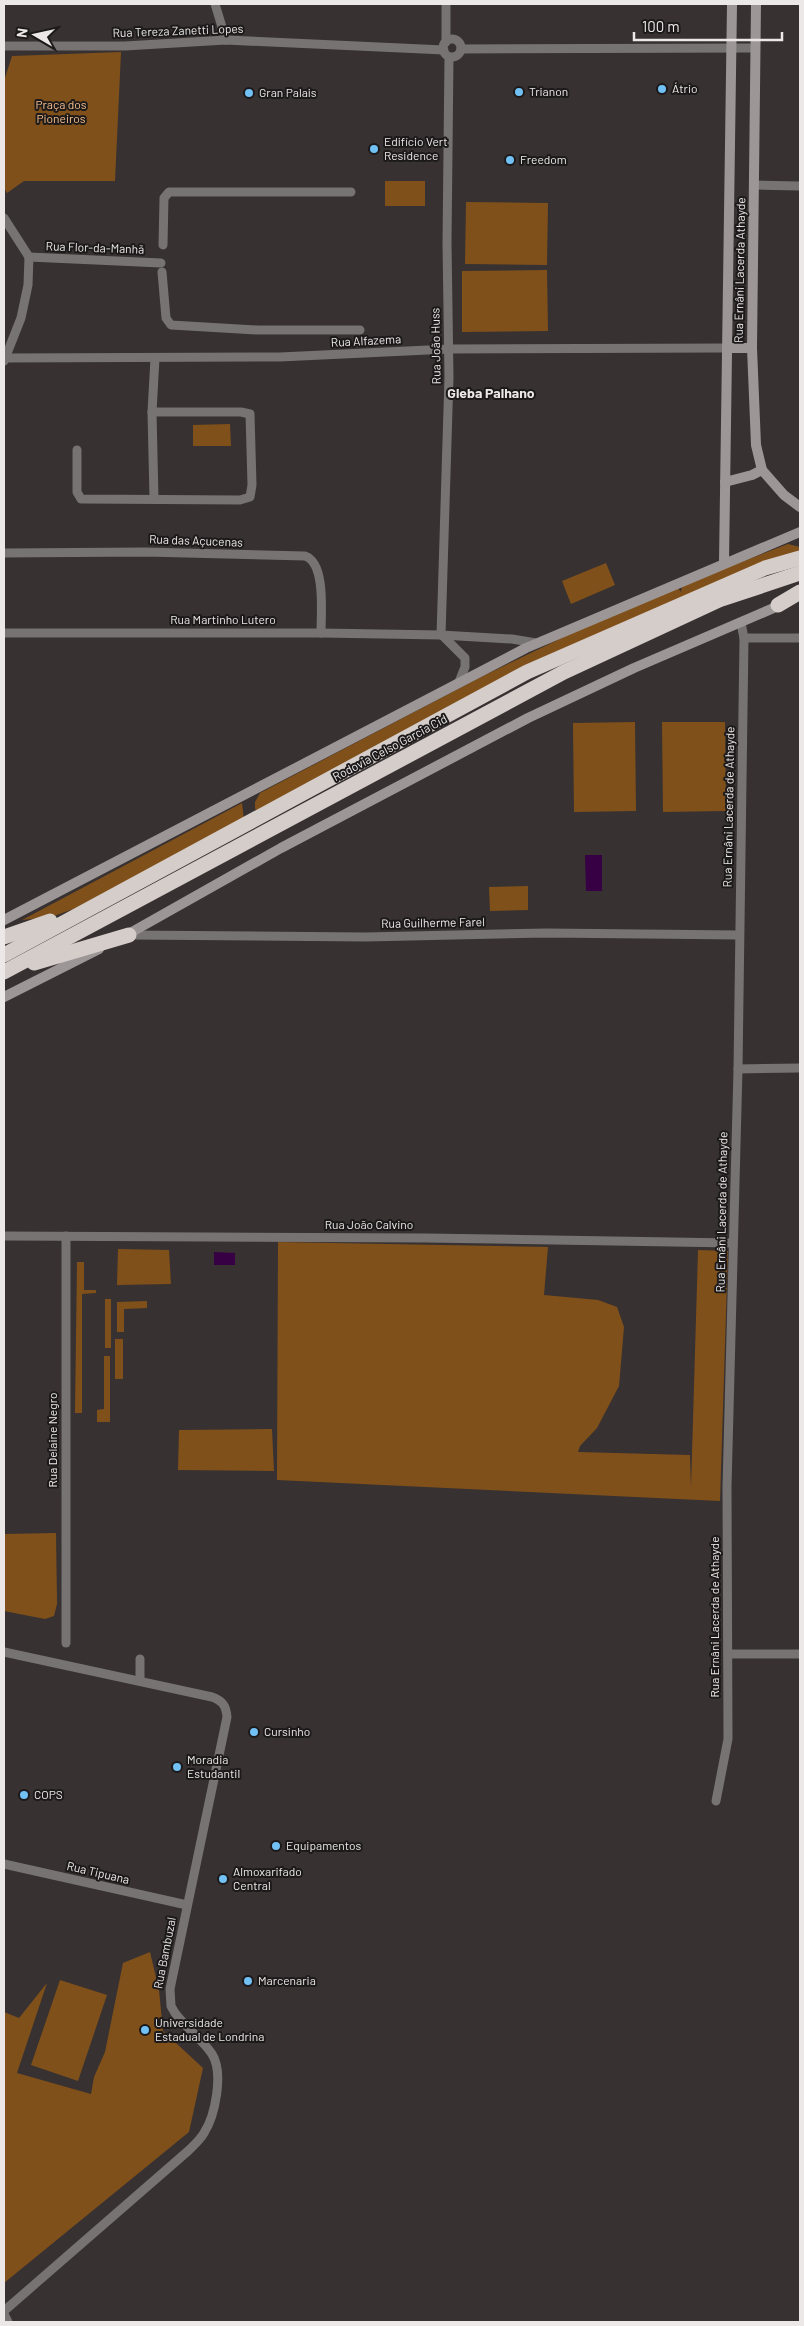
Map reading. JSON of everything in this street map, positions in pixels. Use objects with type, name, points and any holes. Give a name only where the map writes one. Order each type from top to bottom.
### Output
[{"type":"highway","name":"Rodovia Celso Garcia Cid","points":[[4,955],[527,672],[765,568],[800,558]]},
{"type":"highway","name":"Rodovia Celso Garcia Cid","points":[[4,972],[564,672],[719,600],[800,573]]},
{"type":"highway","points":[[778,606],[800,592]]},
{"type":"highway","points":[[4,937],[81,913]]},
{"type":"highway","points":[[4,972],[129,935]]},
{"type":"street","points":[[215,4],[226,40]]},
{"type":"street","name":"Rua João Huss","points":[[441,635],[449,350],[446,4]]},
{"type":"street","name":"Rua Ernâni Lacerda Athayde","points":[[732,4],[727,348],[752,348],[756,4]]},
{"type":"street","points":[[452,39],[457,41],[461,49],[457,56],[446,50],[452,39]]},
{"type":"street","name":"Rua Tereza Zanetti Lopes","points":[[4,46],[125,46],[226,40],[446,50]]},
{"type":"street","points":[[461,49],[755,48]]},
{"type":"street","points":[[754,185],[800,186]]},
{"type":"street","points":[[351,192],[169,192],[164,198],[162,268],[166,318],[171,325],[258,330],[360,330]]},
{"type":"street","points":[[4,218],[29,257],[28,285],[23,309],[5,360]]},
{"type":"street","name":"Rua Flor-da-Manhã","points":[[29,257],[162,268]]},
{"type":"street","points":[[724,563],[727,348]]},
{"type":"street","name":"Rua Alfazema","points":[[5,360],[280,357],[449,350],[727,348]]},
{"type":"street","points":[[752,348],[756,445],[762,470],[784,495],[800,506]]},
{"type":"street","points":[[154,499],[152,412],[155,358]]},
{"type":"street","points":[[77,450],[77,492],[81,499],[249,498],[252,491],[252,424],[250,414],[246,412],[152,412]]},
{"type":"street","points":[[725,482],[752,475],[762,470]]},
{"type":"street","points":[[4,920],[536,643],[800,532]]},
{"type":"street","name":"Rua das Açucenas","points":[[4,553],[146,552],[305,556],[314,562],[320,574],[321,632]]},
{"type":"street","points":[[4,997],[129,935],[281,848],[528,718],[634,668],[800,598]]},
{"type":"street","name":"Rua Ernâni Lacerda de Athayde","points":[[716,1801],[728,1739],[727,1487],[738,1069],[744,638],[742,623]]},
{"type":"street","name":"Rua Martinho Lutero","points":[[4,632],[321,632],[441,635]]},
{"type":"street","points":[[441,635],[512,639],[536,643]]},
{"type":"street","points":[[441,635],[465,658],[465,667],[459,682]]},
{"type":"street","points":[[744,638],[800,638]]},
{"type":"street","name":"Rua Guilherme Farel","points":[[129,935],[366,937],[546,933],[739,935]]},
{"type":"street","points":[[738,1069],[800,1068]]},
{"type":"street","name":"Rua João Calvino","points":[[4,1236],[426,1238],[733,1243]]},
{"type":"street","name":"Rua Delaine Negro","points":[[66,1236],[66,1643]]},
{"type":"street","points":[[4,1652],[140,1681],[140,1658]]},
{"type":"street","points":[[728,1654],[800,1654]]},
{"type":"street","name":"Rua Bambuzal","points":[[4,2313],[188,2151],[205,2132],[218,2085],[216,2062],[175,2014],[170,1997],[226,1710],[221,1700],[140,1681]]},
{"type":"street","name":"Rua Tipuana","points":[[4,1864],[187,1905]]},
{"type":"street","points":[[4,2313],[8,2322]]},
{"type":"green space","name":"Praça dos Pioneiros","points":[[121,52],[115,181],[24,181],[7,193],[4,188],[4,81],[12,56]]},
{"type":"green space","points":[[385,181],[425,181],[425,206],[385,206]]},
{"type":"green space","points":[[466,202],[548,203],[547,265],[465,264]]},
{"type":"green space","points":[[547,270],[548,331],[462,332],[462,271]]},
{"type":"green space","points":[[230,424],[231,446],[193,446],[193,425]]},
{"type":"green space","points":[[788,544],[800,547],[800,553],[644,616],[258,811],[255,809],[255,802],[260,793],[481,677],[570,634],[678,588],[681,592],[682,585]]},
{"type":"green space","points":[[606,563],[615,585],[571,604],[562,581]]},
{"type":"green space","points":[[635,722],[636,811],[574,812],[573,723]]},
{"type":"green space","points":[[662,722],[725,722],[726,811],[663,812]]},
{"type":"green space","points":[[242,803],[244,820],[79,907],[51,917],[22,920]]},
{"type":"green space","points":[[528,886],[528,910],[490,911],[489,887]]},
{"type":"green space","points":[[278,1242],[548,1247],[544,1295],[598,1300],[617,1307],[624,1327],[619,1386],[597,1428],[580,1446],[578,1452],[690,1455],[691,1488],[698,1250],[728,1251],[720,1501],[277,1480]]},
{"type":"green space","points":[[118,1249],[169,1250],[171,1284],[117,1285]]},
{"type":"green space","points":[[77,1262],[84,1262],[84,1290],[96,1290],[96,1293],[82,1294],[82,1413],[75,1413]]},
{"type":"green space","points":[[105,1299],[111,1299],[111,1348],[105,1348]]},
{"type":"green space","points":[[147,1301],[147,1308],[124,1309],[124,1332],[117,1332],[117,1302]]},
{"type":"green space","points":[[115,1339],[123,1339],[123,1379],[115,1379]]},
{"type":"green space","points":[[104,1356],[110,1356],[110,1422],[97,1422],[97,1410],[104,1409]]},
{"type":"green space","points":[[272,1429],[274,1471],[178,1470],[179,1430]]},
{"type":"green space","points":[[56,1533],[57,1604],[54,1616],[45,1619],[4,1611],[4,1534]]},
{"type":"green space","points":[[150,1952],[159,1990],[163,2031],[203,2068],[189,2132],[4,2283],[4,2012],[19,2018],[47,1983],[17,2073],[91,2094],[94,2077],[105,2052],[123,1963]]},
{"type":"green space","points":[[60,1980],[107,1995],[78,2081],[31,2065]]},
{"type":"shaded area","points":[[585,855],[602,855],[602,891],[586,891]]},
{"type":"shaded area","points":[[214,1252],[235,1253],[235,1265],[214,1265]]},
{"type":"place","name":"Átrio","points":[[662,89]]},
{"type":"place","name":"Trianon","points":[[519,92]]},
{"type":"place","name":"Gran Palais","points":[[249,93]]},
{"type":"place","name":"Edifício Vert Residence","points":[[374,149]]},
{"type":"place","name":"Freedom","points":[[510,160]]},
{"type":"place","name":"Cursinho","points":[[254,1732]]},
{"type":"place","name":"Moradia Estudantil","points":[[177,1767]]},
{"type":"place","name":"COPS","points":[[24,1795]]},
{"type":"place","name":"Equipamentos","points":[[276,1846]]},
{"type":"place","name":"Almoxarifado Central","points":[[223,1879]]},
{"type":"place","name":"Marcenaria","points":[[248,1981]]},
{"type":"place","name":"Universidade Estadual de Londrina","points":[[145,2030]]},
{"type":"district","name":"Gleba Palhano","points":[[491,393]]}]
